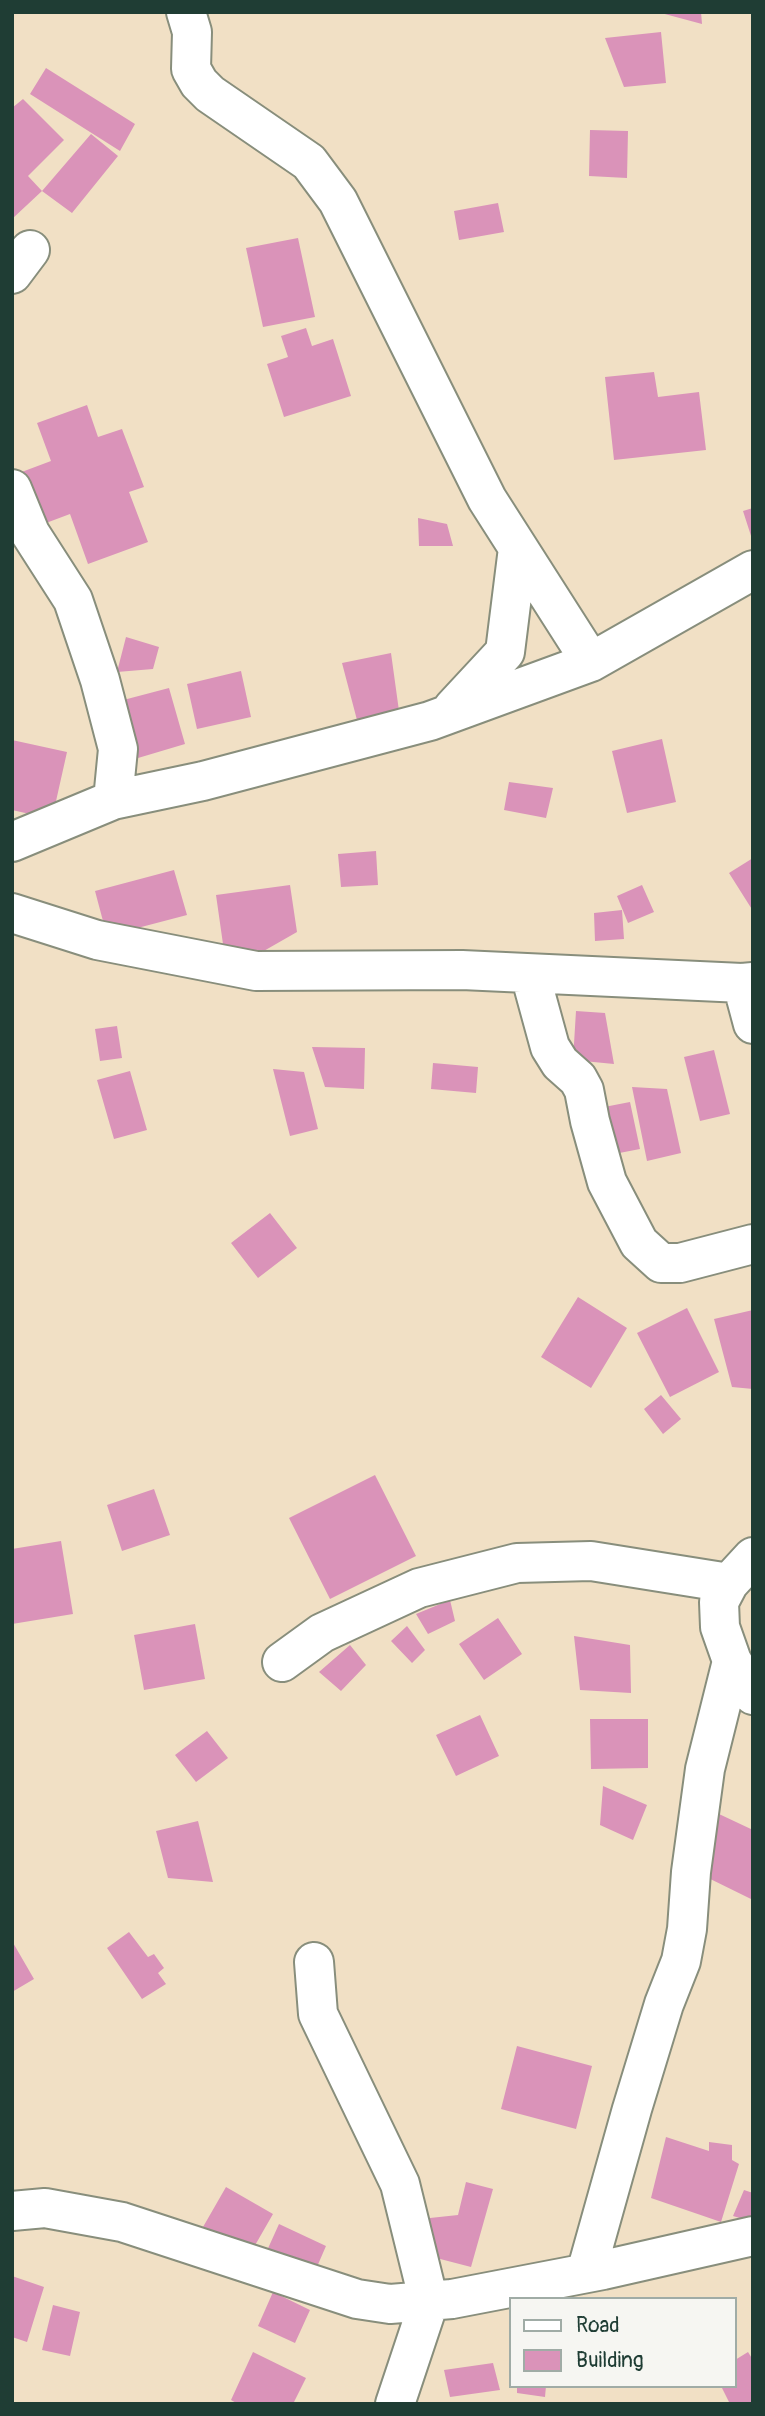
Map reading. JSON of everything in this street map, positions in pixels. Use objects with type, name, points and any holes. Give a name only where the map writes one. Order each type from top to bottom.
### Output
[{"type":"street","points":[[186,12],[192,32],[191,69],[199,83],[210,94],[309,162],[338,201],[486,499],[591,662]]},
{"type":"street","points":[[12,489],[30,533],[73,600],[100,680],[118,749],[113,800]]},
{"type":"street","points":[[447,715],[505,652],[518,548]]},
{"type":"street","points":[[12,842],[113,800],[203,781],[447,715],[591,662],[753,570]]},
{"type":"street","points":[[12,913],[97,940],[256,971],[462,970],[748,983],[753,1024]]},
{"type":"street","points":[[530,974],[550,1046],[560,1063],[578,1079],[584,1090],[607,1182],[639,1243],[661,1263],[680,1263],[753,1244]]},
{"type":"street","points":[[282,1662],[323,1633],[419,1588],[516,1563],[591,1561],[741,1570]]},
{"type":"street","points":[[741,1570],[719,1602],[720,1627],[732,1661],[753,1695]]},
{"type":"street","points":[[586,2273],[632,2109],[664,2004],[681,1961],[705,1769],[732,1661]]},
{"type":"street","points":[[314,1962],[318,2014],[400,2184],[429,2302],[394,2404]]},
{"type":"street","points":[[12,2211],[45,2208],[122,2222],[357,2300],[390,2304],[429,2302],[586,2273],[753,2236]]},
{"type":"building","points":[[701,12],[702,24],[661,13]]},
{"type":"building","points":[[661,32],[666,83],[624,87],[605,38]]},
{"type":"building","points":[[46,68],[135,124],[120,151],[30,94]]},
{"type":"building","points":[[23,99],[64,140],[28,176],[42,191],[12,219],[12,108]]},
{"type":"building","points":[[590,130],[628,131],[627,178],[589,176]]},
{"type":"building","points":[[91,134],[118,156],[72,213],[42,191]]},
{"type":"building","points":[[498,203],[504,232],[459,240],[454,211]]},
{"type":"building","points":[[298,238],[315,317],[263,327],[246,248]]},
{"type":"building","points":[[306,328],[312,346],[333,339],[351,396],[284,417],[267,364],[288,357],[281,336]]},
{"type":"building","points":[[654,372],[658,397],[699,392],[706,450],[614,460],[605,377]]},
{"type":"building","points":[[87,405],[98,437],[122,429],[144,487],[129,492],[148,542],[88,564],[70,514],[38,526],[19,473],[51,461],[37,423]]},
{"type":"building","points":[[753,508],[753,539],[752,539],[743,511]]},
{"type":"building","points":[[418,518],[447,524],[453,546],[419,546]]},
{"type":"building","points":[[126,637],[159,647],[153,669],[117,672]]},
{"type":"building","points":[[391,653],[399,711],[357,720],[342,663]]},
{"type":"building","points":[[241,671],[251,717],[197,729],[187,684]]},
{"type":"building","points":[[169,688],[185,744],[128,761],[112,703]]},
{"type":"building","points":[[662,739],[676,802],[627,813],[612,751]]},
{"type":"building","points":[[12,740],[67,752],[52,819],[12,810]]},
{"type":"building","points":[[509,782],[553,788],[546,818],[504,810]]},
{"type":"building","points":[[376,851],[378,885],[341,887],[338,854]]},
{"type":"building","points":[[753,858],[753,911],[729,873]]},
{"type":"building","points":[[174,870],[187,915],[107,936],[95,891]]},
{"type":"building","points":[[290,885],[297,932],[248,960],[224,951],[216,895]]},
{"type":"building","points":[[642,885],[654,912],[628,923],[617,896]]},
{"type":"building","points":[[622,910],[624,939],[595,941],[594,913]]},
{"type":"building","points":[[576,1011],[605,1013],[614,1064],[573,1060]]},
{"type":"building","points":[[117,1026],[122,1058],[100,1061],[95,1029]]},
{"type":"building","points":[[312,1047],[365,1048],[364,1089],[325,1087]]},
{"type":"building","points":[[714,1050],[730,1114],[700,1121],[684,1057]]},
{"type":"building","points":[[433,1063],[478,1067],[476,1093],[431,1089]]},
{"type":"building","points":[[273,1069],[304,1072],[318,1129],[290,1136]]},
{"type":"building","points":[[130,1071],[147,1130],[114,1139],[97,1080]]},
{"type":"building","points":[[632,1087],[667,1089],[681,1153],[647,1161]]},
{"type":"building","points":[[630,1102],[640,1149],[609,1155],[599,1108]]},
{"type":"building","points":[[270,1213],[297,1248],[258,1278],[231,1243]]},
{"type":"building","points":[[578,1297],[627,1328],[591,1388],[541,1357]]},
{"type":"building","points":[[687,1308],[719,1372],[670,1397],[637,1333]]},
{"type":"building","points":[[753,1310],[753,1389],[732,1387],[714,1319]]},
{"type":"building","points":[[661,1395],[681,1419],[663,1434],[644,1409]]},
{"type":"building","points":[[375,1475],[416,1556],[330,1599],[289,1518]]},
{"type":"building","points":[[154,1489],[170,1535],[122,1551],[107,1505]]},
{"type":"building","points":[[61,1541],[73,1614],[12,1624],[12,1549]]},
{"type":"building","points":[[450,1600],[455,1621],[428,1634],[416,1614]]},
{"type":"building","points":[[498,1618],[522,1654],[484,1680],[459,1644]]},
{"type":"building","points":[[195,1624],[205,1679],[144,1690],[134,1635]]},
{"type":"building","points":[[407,1626],[425,1650],[412,1663],[391,1641]]},
{"type":"building","points":[[574,1636],[630,1645],[631,1693],[580,1690]]},
{"type":"building","points":[[350,1645],[366,1665],[341,1691],[319,1672]]},
{"type":"building","points":[[480,1715],[499,1756],[456,1776],[436,1735]]},
{"type":"building","points":[[590,1719],[648,1719],[648,1768],[591,1769]]},
{"type":"building","points":[[207,1731],[228,1758],[196,1782],[175,1755]]},
{"type":"building","points":[[603,1786],[647,1805],[633,1840],[600,1825]]},
{"type":"building","points":[[719,1814],[753,1830],[751,1899],[692,1870]]},
{"type":"building","points":[[198,1821],[213,1882],[168,1878],[156,1831]]},
{"type":"building","points":[[129,1932],[148,1957],[154,1954],[164,1968],[158,1973],[166,1984],[142,1999],[107,1948]]},
{"type":"building","points":[[12,1941],[34,1979],[12,1992]]},
{"type":"building","points":[[517,2046],[592,2066],[576,2129],[501,2109]]},
{"type":"building","points":[[666,2137],[709,2151],[709,2142],[732,2145],[732,2160],[739,2164],[721,2222],[651,2198]]},
{"type":"building","points":[[466,2182],[493,2189],[471,2267],[421,2254],[430,2218],[458,2215]]},
{"type":"building","points":[[226,2187],[273,2214],[250,2254],[203,2227]]},
{"type":"building","points":[[744,2190],[753,2193],[753,2222],[733,2216]]},
{"type":"building","points":[[279,2224],[326,2246],[313,2276],[265,2255]]},
{"type":"building","points":[[12,2276],[44,2287],[27,2342],[12,2337]]},
{"type":"building","points":[[273,2292],[310,2310],[295,2343],[258,2326]]},
{"type":"building","points":[[53,2305],[80,2312],[70,2356],[42,2350]]},
{"type":"building","points":[[253,2352],[306,2378],[293,2404],[238,2404],[231,2400]]},
{"type":"building","points":[[748,2352],[753,2360],[753,2404],[730,2404],[722,2388],[737,2388],[737,2359]]},
{"type":"building","points":[[493,2363],[500,2390],[450,2397],[444,2370]]},
{"type":"building","points":[[517,2388],[546,2388],[545,2397],[517,2393]]}]
